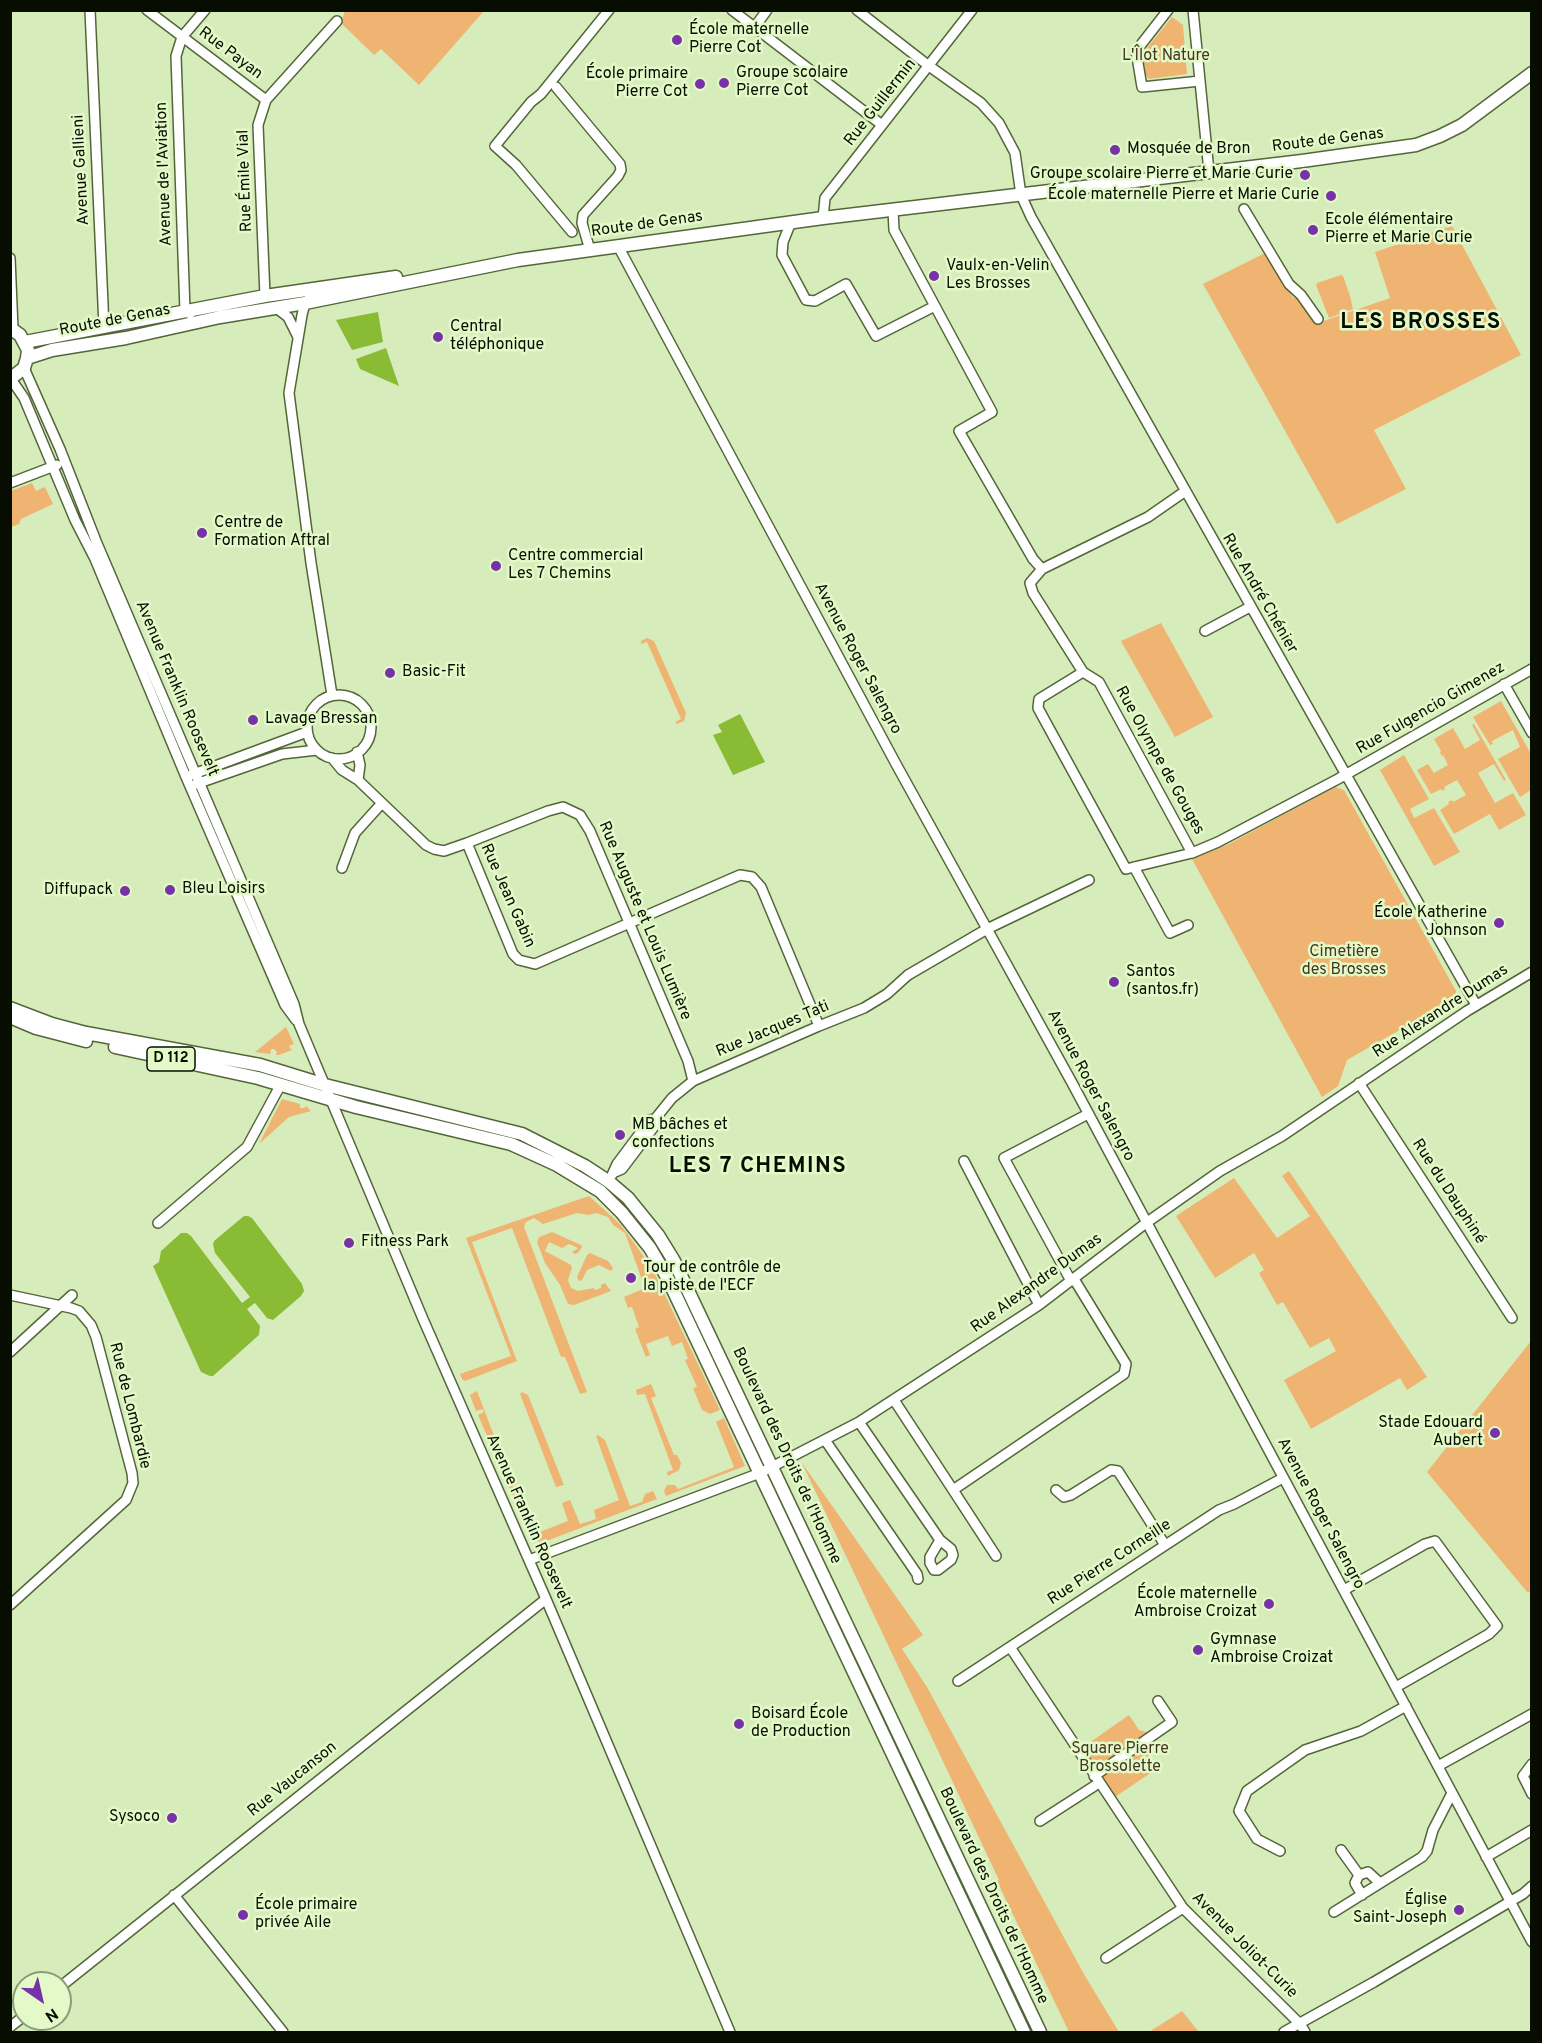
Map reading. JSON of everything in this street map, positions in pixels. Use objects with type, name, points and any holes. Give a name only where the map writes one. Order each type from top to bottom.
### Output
[{"type":"main road","name":"Route de Genas","points":[[26,363],[52,350],[507,263],[791,222],[1416,145],[1461,125],[1532,73]]},
{"type":"main road","name":"Route de Genas","points":[[25,342],[265,296],[447,268],[507,263]]},
{"type":"main road","points":[[11,379],[26,363],[25,342],[12,329]]},
{"type":"main road","name":"D 112","points":[[10,1008],[86,1034],[260,1065],[325,1085]]},
{"type":"main road","name":"D 112","points":[[10,1017],[65,1037],[258,1078],[331,1100]]},
{"type":"main road","name":"Boulevard des Droits de l'Homme","points":[[325,1085],[522,1134],[568,1156],[607,1181],[628,1198],[648,1221],[670,1254],[1040,2032]]},
{"type":"main road","name":"Boulevard des Droits de l'Homme","points":[[331,1100],[511,1144],[557,1165],[607,1181],[622,1213],[642,1236],[659,1262],[928,1834],[1024,2032]]},
{"type":"street","name":"Avenue Gallieni","points":[[90,10],[104,327]]},
{"type":"street","name":"Rue Payan","points":[[147,10],[266,100]]},
{"type":"street","points":[[182,37],[205,10]]},
{"type":"street","points":[[572,232],[516,165],[495,146],[531,102],[541,94],[609,10]]},
{"type":"street","points":[[732,10],[882,125]]},
{"type":"street","points":[[754,28],[767,10]]},
{"type":"street","name":"Rue André Chénier","points":[[857,10],[981,103],[999,123],[1015,153],[1021,195],[1033,220],[1184,492],[1476,1005]]},
{"type":"street","name":"Rue Guillermin","points":[[823,218],[825,198],[972,10]]},
{"type":"street","points":[[1168,10],[1136,51],[1142,87],[1200,81]]},
{"type":"street","points":[[1193,10],[1209,172]]},
{"type":"street","name":"Rue Émile Vial","points":[[265,296],[258,125],[266,100],[337,21]]},
{"type":"street","name":"Avenue de l'Aviation","points":[[182,37],[176,56],[185,311]]},
{"type":"street","points":[[556,87],[620,164],[621,170],[618,176],[583,215],[582,223],[590,250]]},
{"type":"street","points":[[1244,208],[1289,284],[1301,295],[1318,320]]},
{"type":"street","points":[[893,210],[894,230],[992,412],[959,431],[1033,559],[1042,568],[1148,517],[1184,492]]},
{"type":"street","points":[[791,222],[783,242],[782,255],[807,300],[815,300],[846,284],[876,336],[935,306]]},
{"type":"street","name":"Avenue Roger Salengro","points":[[618,246],[1088,1114],[1532,1942]]},
{"type":"street","points":[[10,258],[12,329]]},
{"type":"street","points":[[332,695],[311,563],[289,393],[305,303],[314,295],[431,274],[447,268]]},
{"type":"street","points":[[265,296],[288,317],[298,337]]},
{"type":"street","name":"Route de Genas","points":[[185,311],[194,318],[215,319],[258,302],[265,296]]},
{"type":"street","name":"Avenue Franklin Roosevelt","points":[[26,363],[124,606],[294,1004],[299,1024],[423,1319],[546,1599],[730,2032]]},
{"type":"street","name":"Avenue Franklin Roosevelt","points":[[11,379],[24,398],[75,520],[110,592],[188,782],[285,1005],[299,1024]]},
{"type":"street","points":[[10,483],[65,462]]},
{"type":"street","name":"Rue Olympe de Gouges","points":[[1042,568],[1030,583],[1033,592],[1083,672],[1099,682],[1192,853]]},
{"type":"street","points":[[110,592],[114,592],[124,606]]},
{"type":"street","points":[[1205,631],[1250,607]]},
{"type":"street","name":"Rue Fulgencio Gimenez","points":[[1130,868],[1192,853],[1218,842],[1346,775],[1532,669]]},
{"type":"street","points":[[1083,672],[1039,699],[1038,708],[1170,933],[1188,925]]},
{"type":"street","points":[[1504,684],[1532,733]]},
{"type":"street","points":[[342,694],[351,697],[359,702],[370,718],[370,735],[367,742],[357,753],[341,759],[332,758],[317,750],[310,742],[307,732],[310,712],[323,699],[332,695],[342,694]]},
{"type":"street","points":[[188,782],[307,732]]},
{"type":"street","points":[[198,778],[282,754],[317,750]]},
{"type":"street","points":[[357,753],[360,765],[358,780]]},
{"type":"street","name":"Rue Auguste et Louis Lumière","points":[[332,758],[342,770],[358,780],[426,845],[444,850],[563,807],[580,815],[590,831],[688,1061],[693,1081]]},
{"type":"street","points":[[342,868],[355,833],[382,803]]},
{"type":"street","name":"Rue Jean Gabin","points":[[467,843],[513,954],[519,960],[536,964],[629,924]]},
{"type":"street","points":[[629,924],[740,875],[752,877],[761,887],[819,1026]]},
{"type":"street","name":"Rue Jacques Tati","points":[[607,1181],[650,1120],[655,1119],[672,1098],[693,1081],[864,1008],[887,994],[908,975],[987,929],[1089,880]]},
{"type":"street","name":"Rue Alexandre Dumas","points":[[529,1560],[760,1473],[859,1422],[1039,1305],[1146,1223],[1220,1171],[1282,1136],[1476,1005],[1532,972]]},
{"type":"street","name":"Rue du Dauphiné","points":[[1359,1083],[1512,1318]]},
{"type":"street","points":[[158,1223],[247,1147],[280,1086]]},
{"type":"street","points":[[953,1490],[1124,1374],[1126,1364],[1073,1280],[1004,1158],[1088,1114]]},
{"type":"street","points":[[964,1161],[1039,1305]]},
{"type":"street","name":"Rue de Lombardie","points":[[10,1295],[79,1311],[91,1324],[133,1482],[126,1500],[10,1605]]},
{"type":"street","points":[[10,1352],[72,1295]]},
{"type":"street","points":[[894,1400],[996,1556]]},
{"type":"street","points":[[859,1422],[940,1540]]},
{"type":"street","points":[[825,1440],[917,1574],[918,1580]]},
{"type":"street","points":[[1056,1490],[1064,1497],[1071,1496],[1111,1470],[1118,1471],[1165,1545]]},
{"type":"street","name":"Rue Pierre Corneille","points":[[958,1682],[1219,1510],[1283,1478]]},
{"type":"street","points":[[1344,1590],[1425,1544],[1435,1541],[1497,1626],[1489,1634],[1396,1687]]},
{"type":"street","name":"Rue Vaucanson","points":[[72,1977],[546,1599]]},
{"type":"street","name":"Avenue Joliot-Curie","points":[[1010,1647],[1183,1908],[1302,2028]]},
{"type":"street","points":[[1040,1821],[1172,1722],[1158,1701]]},
{"type":"street","points":[[1280,1851],[1257,1839],[1239,1811],[1247,1791],[1305,1750],[1361,1731],[1406,1706]]},
{"type":"street","points":[[1438,1766],[1532,1714]]},
{"type":"street","points":[[1532,1764],[1523,1776],[1532,1794]]},
{"type":"street","points":[[1334,1912],[1422,1857],[1427,1851],[1433,1830],[1452,1793]]},
{"type":"street","points":[[1486,1857],[1532,1830]]},
{"type":"street","points":[[1341,1850],[1359,1875]]},
{"type":"street","points":[[1362,1895],[1355,1883],[1359,1875],[1368,1872],[1380,1883]]},
{"type":"street","points":[[1284,2032],[1302,2028],[1532,1887]]},
{"type":"street","points":[[174,1896],[283,2032]]},
{"type":"street","points":[[1106,1958],[1183,1908]]},
{"type":"green space","points":[[345,10],[484,11],[419,85],[381,49],[374,55],[341,23]]},
{"type":"green space","name":"L'Îlot Nature","points":[[1172,17],[1183,25],[1187,74],[1149,79],[1145,74],[1143,53]]},
{"type":"green space","points":[[1452,226],[1521,355],[1374,430],[1406,489],[1337,524],[1203,284],[1267,252],[1293,298],[1299,296],[1315,324],[1390,298],[1375,252]]},
{"type":"green space","points":[[1341,275],[1349,292],[1353,309],[1329,318],[1316,285]]},
{"type":"green space","points":[[32,483],[36,491],[45,487],[53,504],[21,519],[19,524],[11,527],[11,491]]},
{"type":"green space","points":[[1161,623],[1213,717],[1175,737],[1121,641]]},
{"type":"green space","points":[[647,638],[654,641],[686,713],[684,721],[677,724],[675,722],[681,719],[647,642],[641,644],[641,641]]},
{"type":"green space","points":[[1501,701],[1531,754],[1531,790],[1520,797],[1498,759],[1520,747],[1513,730],[1492,741],[1493,744],[1490,745],[1473,717]]},
{"type":"green space","points":[[1474,724],[1506,780],[1504,781],[1494,764],[1478,773],[1495,803],[1513,793],[1526,815],[1499,830],[1490,814],[1454,834],[1440,810],[1449,804],[1448,802],[1452,800],[1453,802],[1466,795],[1457,780],[1444,787],[1442,791],[1441,789],[1431,794],[1417,770],[1428,764],[1434,773],[1448,765],[1434,739],[1453,728],[1465,749],[1480,740],[1472,725]]},
{"type":"green space","points":[[1404,755],[1429,799],[1410,809],[1414,818],[1434,808],[1460,852],[1434,866],[1380,770]]},
{"type":"green space","name":"Cimetière des Brosses","points":[[1335,787],[1344,790],[1456,991],[1456,998],[1347,1060],[1338,1086],[1322,1097],[1192,859],[1229,844]]},
{"type":"green space","points":[[286,1027],[294,1044],[289,1046],[292,1050],[279,1055],[276,1055],[277,1052],[274,1049],[271,1049],[270,1054],[255,1052]]},
{"type":"green space","points":[[282,1099],[300,1104],[300,1108],[306,1106],[311,1111],[289,1117],[259,1144]]},
{"type":"green space","points":[[1289,1171],[1427,1377],[1407,1390],[1400,1378],[1311,1429],[1284,1380],[1336,1351],[1329,1338],[1310,1348],[1283,1302],[1277,1305],[1259,1273],[1264,1270],[1254,1253],[1215,1278],[1176,1216],[1234,1178],[1277,1238],[1310,1216],[1282,1176]]},
{"type":"green space","points":[[589,1196],[621,1225],[652,1268],[720,1410],[710,1414],[702,1410],[693,1388],[697,1387],[685,1360],[688,1359],[682,1342],[672,1346],[668,1336],[646,1344],[650,1355],[646,1357],[635,1329],[639,1327],[632,1307],[628,1308],[624,1297],[645,1288],[625,1233],[613,1225],[608,1217],[596,1213],[589,1215],[577,1213],[543,1224],[534,1218],[526,1222],[524,1227],[587,1392],[580,1394],[565,1357],[561,1357],[512,1228],[472,1242],[517,1361],[465,1381],[462,1379],[460,1374],[511,1356],[466,1238]]},
{"type":"green space","points":[[552,1232],[582,1247],[575,1254],[572,1252],[578,1248],[569,1244],[562,1248],[549,1242],[545,1251],[571,1265],[568,1280],[571,1288],[578,1291],[594,1288],[595,1290],[601,1288],[601,1285],[605,1283],[611,1291],[574,1305],[568,1304],[560,1285],[545,1263],[537,1242],[539,1237]]},
{"type":"green space","points":[[590,1253],[608,1261],[613,1268],[611,1271],[599,1265],[587,1270],[582,1280],[579,1281],[577,1277]]},
{"type":"green space","points":[[1531,1341],[1532,1589],[1528,1593],[1427,1472]]},
{"type":"green space","points":[[651,1384],[656,1396],[651,1398],[674,1455],[677,1455],[681,1463],[679,1470],[668,1476],[667,1472],[673,1470],[645,1394],[637,1395],[636,1390]]},
{"type":"green space","points":[[477,1391],[532,1535],[568,1521],[562,1503],[570,1500],[580,1524],[596,1519],[594,1510],[619,1500],[596,1436],[598,1435],[605,1440],[630,1506],[642,1502],[645,1494],[653,1491],[657,1499],[541,1543],[531,1538],[478,1415],[484,1412],[483,1409],[476,1411],[470,1395]]},
{"type":"green space","points":[[522,1392],[528,1395],[564,1485],[556,1487],[520,1394]]},
{"type":"green space","points":[[724,1418],[745,1466],[666,1496],[664,1491],[667,1485],[675,1485],[678,1489],[734,1467],[716,1422]]},
{"type":"green space","points":[[802,1463],[923,1635],[902,1649],[927,1687],[1085,1976],[1119,2032],[1069,2032]]},
{"type":"green space","name":"Square Pierre Brossolette","points":[[1129,1715],[1139,1730],[1150,1733],[1138,1740],[1158,1768],[1115,1797],[1082,1748]]},
{"type":"green space","points":[[1182,2011],[1199,2032],[1149,2032]]},
{"type":"shaded area","points":[[378,312],[383,342],[352,350],[336,320]]},
{"type":"shaded area","points":[[386,348],[399,386],[360,369],[356,359]]},
{"type":"shaded area","points":[[740,714],[765,762],[733,775],[713,735],[722,732],[718,725]]},
{"type":"shaded area","points":[[244,1216],[252,1218],[302,1284],[304,1291],[273,1320],[267,1318],[255,1303],[247,1309],[260,1326],[259,1335],[213,1376],[210,1376],[201,1372],[153,1266],[159,1262],[161,1251],[181,1233],[187,1233],[242,1303],[250,1297],[215,1253],[213,1244]]},
{"type":"place","name":"École maternelle Pierre Cot","points":[[677,40]]},
{"type":"place","name":"Groupe scolaire Pierre Cot","points":[[724,83]]},
{"type":"place","name":"École primaire Pierre Cot","points":[[700,84]]},
{"type":"place","name":"Mosquée de Bron","points":[[1115,150]]},
{"type":"place","name":"Groupe scolaire Pierre et Marie Curie","points":[[1305,175]]},
{"type":"place","name":"École maternelle Pierre et Marie Curie","points":[[1331,196]]},
{"type":"place","name":"Ecole élémentaire Pierre et Marie Curie","points":[[1313,230]]},
{"type":"place","name":"Vaulx-en-Velin Les Brosses","points":[[934,276]]},
{"type":"place","name":"Central téléphonique","points":[[438,337]]},
{"type":"place","name":"Centre de Formation Aftral","points":[[202,533]]},
{"type":"place","name":"Centre commercial Les 7 Chemins","points":[[496,566]]},
{"type":"place","name":"Basic-Fit","points":[[390,673]]},
{"type":"place","name":"Lavage Bressan","points":[[253,720]]},
{"type":"place","name":"Bleu Loisirs","points":[[170,890]]},
{"type":"place","name":"Diffupack","points":[[125,891]]},
{"type":"place","name":"École Katherine Johnson","points":[[1499,923]]},
{"type":"place","name":"Santos (santos.fr)","points":[[1114,982]]},
{"type":"place","name":"MB bâches et confections","points":[[620,1135]]},
{"type":"place","name":"Fitness Park","points":[[349,1243]]},
{"type":"place","name":"Tour de contrôle de la piste de l'ECF","points":[[631,1278]]},
{"type":"place","name":"Stade Edouard Aubert","points":[[1495,1433]]},
{"type":"place","name":"École maternelle Ambroise Croizat","points":[[1269,1604]]},
{"type":"place","name":"Gymnase Ambroise Croizat","points":[[1198,1650]]},
{"type":"place","name":"Boisard École de Production","points":[[739,1724]]},
{"type":"place","name":"Sysoco","points":[[172,1818]]},
{"type":"place","name":"Église Saint-Joseph","points":[[1459,1910]]},
{"type":"place","name":"École primaire privée Aile","points":[[243,1915]]},
{"type":"district","name":"LES BROSSES","points":[[1421,324]]},
{"type":"district","name":"LES 7 CHEMINS","points":[[758,1168]]}]
